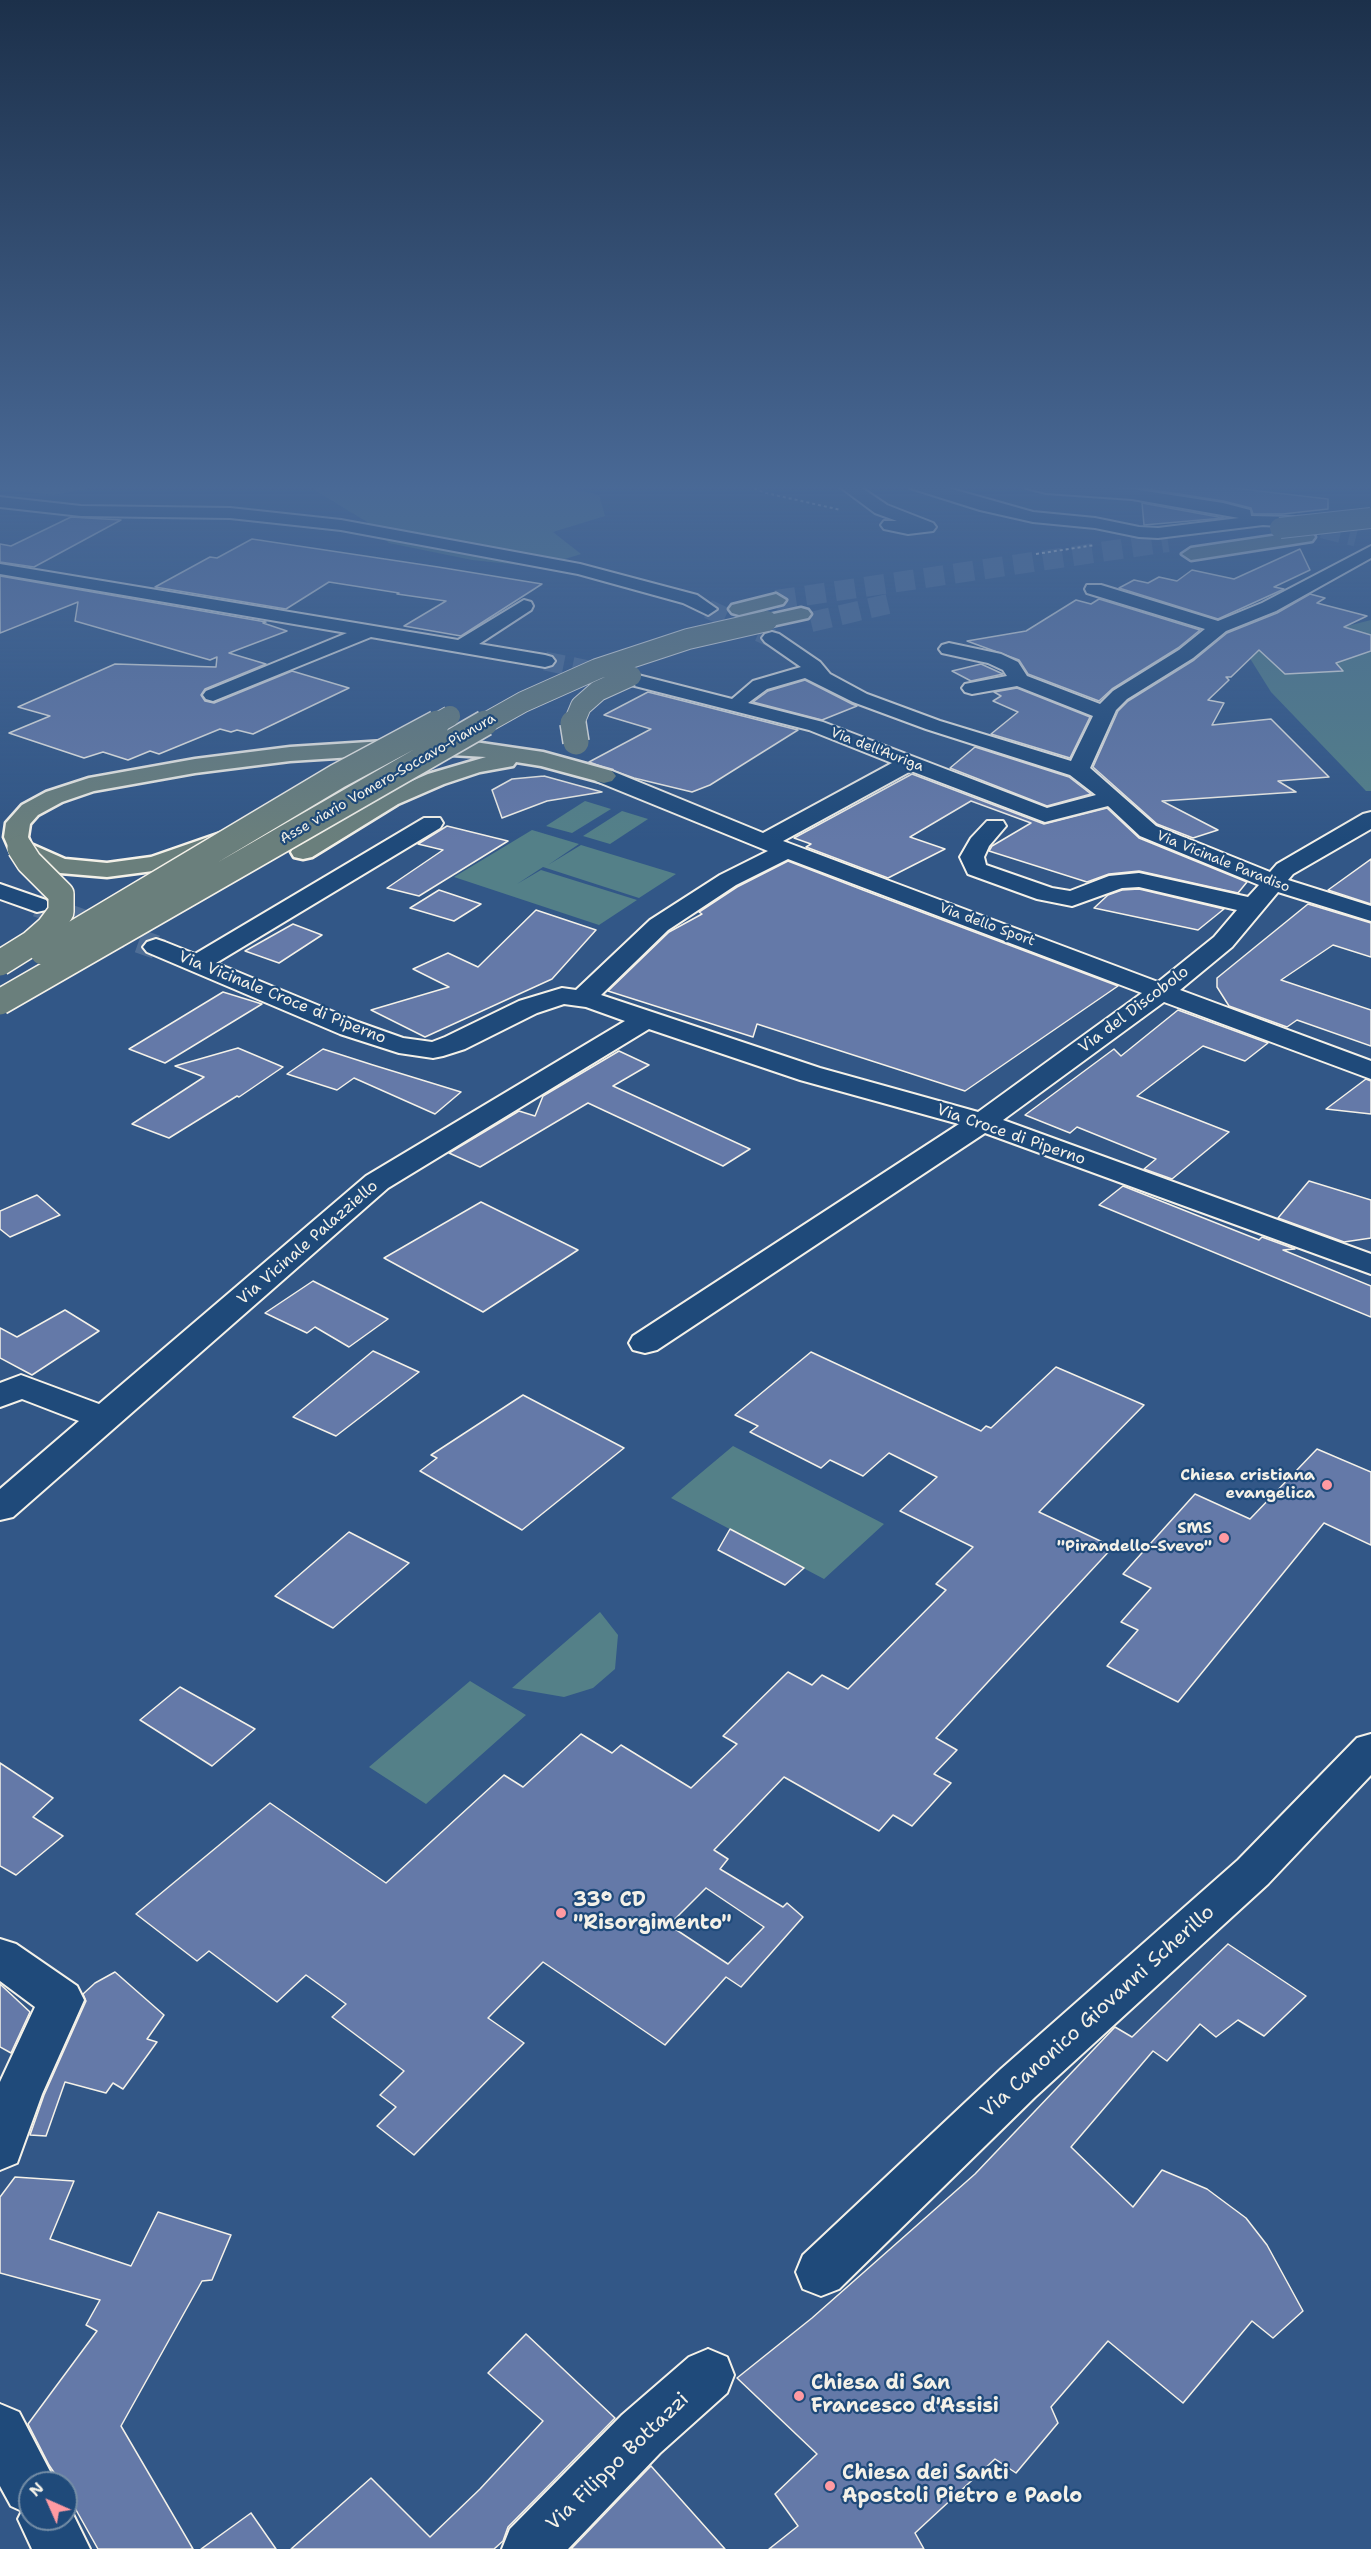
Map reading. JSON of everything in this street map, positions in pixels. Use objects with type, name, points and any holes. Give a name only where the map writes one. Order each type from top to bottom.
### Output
[{"type":"highway","name":"Asse viario Vomero-Soccavo-Pianura","points":[[499,692],[597,651],[739,609],[785,620]]},
{"type":"highway","name":"Asse viario Vomero-Soccavo-Pianura","points":[[0,1002],[101,946],[380,781],[523,702],[597,669],[688,639],[785,620]]},
{"type":"highway","points":[[604,776],[586,757],[576,741],[573,723],[581,706],[598,691],[646,670],[785,620]]},
{"type":"highway","name":"Asse viario Vomero-Soccavo-Pianura","points":[[0,977],[114,912],[338,776],[469,707]]},
{"type":"highway","points":[[0,963],[41,936],[60,912],[61,894],[29,862],[20,848],[16,837],[18,823],[30,810],[54,797],[89,785],[134,775],[290,754],[416,746],[505,752],[543,759],[604,776]]},
{"type":"highway","points":[[0,1012],[168,934],[390,799],[435,779],[476,766],[543,759]]},
{"type":"highway","points":[[20,848],[60,866],[107,870],[153,864],[191,853],[262,821]]},
{"type":"street","points":[[203,603],[545,661]]},
{"type":"street","points":[[697,603],[708,609]]},
{"type":"street","points":[[1140,603],[1219,627]]},
{"type":"street","points":[[742,698],[760,685],[806,672],[824,678],[860,698],[1078,770],[1105,713],[1120,694],[1186,654],[1219,627],[1275,603]]},
{"type":"street","points":[[463,646],[524,606]]},
{"type":"street","points":[[785,620],[813,666],[824,678]]},
{"type":"street","points":[[213,695],[370,631]]},
{"type":"street","points":[[949,649],[994,658],[1011,666],[1019,680]]},
{"type":"street","points":[[972,688],[1019,680],[1105,713]]},
{"type":"street","name":"Via dell'Auriga","points":[[638,681],[816,726],[1046,815],[1113,798]]},
{"type":"street","points":[[764,842],[909,763]]},
{"type":"street","name":"Via Vicinale Paradiso","points":[[1078,770],[1113,798],[1148,831],[1251,871],[1273,883],[1371,914]]},
{"type":"street","name":"Via dello Sport","points":[[604,776],[787,851],[1162,990],[1371,1071]]},
{"type":"street","name":"Via del Discobolo","points":[[645,1343],[982,1122],[1162,990],[1223,942],[1285,869],[1371,819]]},
{"type":"street","points":[[195,964],[432,823]]},
{"type":"street","points":[[995,826],[979,843],[972,857],[976,869],[1046,894],[1072,899],[1118,881],[1139,880],[1254,906]]},
{"type":"street","points":[[582,999],[660,925],[728,880],[787,851]]},
{"type":"street","points":[[0,891],[37,905]]},
{"type":"street","name":"Via Vicinale Croce di Piperno","points":[[156,947],[349,1028],[399,1046],[433,1050],[455,1043],[528,1007],[562,996],[582,999],[645,1020]]},
{"type":"street","name":"Via Croce di Piperno","points":[[645,1020],[810,1074],[982,1122],[1371,1264]]},
{"type":"street","name":"Via Vicinale Palazziello","points":[[0,1508],[377,1182],[645,1020]]},
{"type":"street","points":[[0,1396],[21,1386],[104,1419]]},
{"type":"street","name":"Via Canonico Giovanni Scherillo","points":[[821,2272],[1018,2083],[1253,1872],[1371,1749]]},
{"type":"street","points":[[0,1957],[62,2000],[18,2094],[0,2148]]},
{"type":"street","name":"Via Filippo Bottazzi","points":[[530,2549],[641,2434],[708,2375]]},
{"type":"street","points":[[0,2431],[21,2471]]},
{"type":"street","points":[[52,2531],[62,2549]]},
{"type":"green space","points":[[1371,620],[1371,791],[1366,791],[1271,692],[1246,652]]},
{"type":"green space","points":[[585,801],[611,809],[572,833],[546,826]]},
{"type":"green space","points":[[622,811],[648,819],[610,844],[583,836]]},
{"type":"green space","points":[[532,830],[579,844],[548,865],[581,845],[676,874],[639,898],[543,867],[517,884],[541,870],[637,900],[599,925],[454,877]]},
{"type":"green space","points":[[733,1446],[884,1524],[824,1579],[671,1498]]},
{"type":"green space","points":[[600,1612],[618,1635],[615,1669],[593,1688],[564,1697],[512,1688]]},
{"type":"green space","points":[[470,1681],[526,1715],[426,1804],[369,1767]]},
{"type":"building","points":[[0,603],[76,603],[0,633]]},
{"type":"building","points":[[78,603],[156,603],[266,622],[263,623],[287,631],[229,653],[266,664],[205,689],[201,695],[205,701],[214,703],[292,671],[349,688],[253,734],[220,729],[159,754],[150,751],[128,760],[103,752],[84,758],[9,733],[50,716],[18,707],[115,664],[216,667],[217,657],[210,660],[75,621]]},
{"type":"building","points":[[250,603],[296,603],[286,609]]},
{"type":"building","points":[[443,603],[512,603],[461,636],[404,626]]},
{"type":"building","points":[[1071,603],[1112,603],[1200,630],[1178,648],[1112,689],[1099,701],[1028,674],[1019,660],[967,641],[1026,631]]},
{"type":"building","points":[[1167,603],[1253,603],[1218,619]]},
{"type":"building","points":[[1294,603],[1317,603],[1367,616],[1344,627],[1371,635],[1371,651],[1336,663],[1343,671],[1285,674],[1259,650],[1231,677],[1226,677],[1229,680],[1208,700],[1224,703],[1212,725],[1271,719],[1329,777],[1278,781],[1296,792],[1162,801],[1218,830],[1193,838],[1157,824],[1093,767],[1118,711],[1128,701],[1194,660],[1227,633],[1277,613]]},
{"type":"building","points":[[981,664],[1003,674],[971,681],[952,671]]},
{"type":"building","points":[[805,680],[857,706],[822,720],[753,702],[768,691]]},
{"type":"building","points":[[1017,688],[1090,717],[1070,758],[991,734],[1018,712],[993,701],[1001,696],[994,692]]},
{"type":"building","points":[[648,692],[798,730],[710,785],[692,792],[634,778],[589,762],[651,729],[604,715]]},
{"type":"building","points":[[975,747],[1069,777],[1091,794],[1047,806],[950,768]]},
{"type":"building","points":[[912,774],[1044,824],[1107,808],[1139,838],[1247,882],[1238,893],[1139,871],[1109,874],[1087,882],[989,851],[992,846],[1031,823],[971,801],[910,837],[945,849],[888,878],[806,847],[811,844],[794,838]]},
{"type":"building","points":[[544,776],[602,792],[547,801],[502,818],[492,790],[512,779]]},
{"type":"building","points":[[447,826],[508,841],[419,896],[387,888],[443,850],[418,844]]},
{"type":"building","points":[[1371,859],[1371,904],[1328,890]]},
{"type":"building","points":[[788,861],[1118,986],[965,1091],[757,1024],[753,1037],[608,991],[669,932],[702,914],[699,912],[737,887]]},
{"type":"building","points":[[1139,889],[1224,909],[1198,930],[1094,908],[1108,895],[1122,890]]},
{"type":"building","points":[[439,890],[481,904],[454,921],[410,908]]},
{"type":"building","points":[[1308,904],[1371,923],[1371,957],[1333,945],[1281,980],[1371,1010],[1371,1046],[1297,1020],[1287,1027],[1229,1006],[1217,987],[1217,978]]},
{"type":"building","points":[[536,910],[596,930],[552,979],[425,1037],[371,1010],[449,987],[413,969],[448,953],[478,967]]},
{"type":"building","points":[[293,924],[322,935],[279,963],[245,951]]},
{"type":"building","points":[[223,992],[262,1004],[165,1063],[129,1049]]},
{"type":"building","points":[[1178,1010],[1268,1043],[1245,1061],[1203,1046],[1137,1096],[1229,1132],[1172,1179],[1144,1169],[1156,1159],[1077,1127],[1070,1133],[1025,1115],[1114,1049],[1121,1056]]},
{"type":"building","points":[[238,1048],[283,1067],[239,1097],[237,1096],[169,1138],[132,1124],[204,1077],[175,1066]]},
{"type":"building","points":[[323,1049],[461,1092],[435,1114],[354,1078],[337,1090],[287,1074]]},
{"type":"building","points":[[619,1051],[649,1065],[613,1086],[750,1149],[723,1166],[588,1103],[480,1167],[449,1153],[519,1111],[535,1116],[543,1096]]},
{"type":"building","points":[[1366,1079],[1371,1081],[1371,1114],[1326,1109]]},
{"type":"building","points":[[1309,1181],[1371,1200],[1371,1238],[1344,1242],[1278,1218]]},
{"type":"building","points":[[1123,1186],[1259,1240],[1262,1237],[1295,1249],[1283,1250],[1371,1286],[1371,1317],[1099,1205]]},
{"type":"building","points":[[37,1195],[60,1215],[10,1237],[0,1229],[0,1211]]},
{"type":"building","points":[[481,1202],[578,1250],[483,1312],[384,1258]]},
{"type":"building","points":[[313,1281],[388,1319],[349,1347],[315,1327],[307,1333],[265,1313]]},
{"type":"building","points":[[65,1310],[99,1331],[32,1375],[0,1358],[0,1328],[17,1337]]},
{"type":"building","points":[[373,1351],[419,1372],[336,1436],[293,1417]]},
{"type":"building","name":"33° CD \"Risorgimento\"","points":[[811,1352],[981,1431],[986,1426],[991,1428],[1056,1367],[1144,1405],[1039,1512],[1113,1547],[936,1738],[957,1750],[934,1774],[951,1783],[912,1826],[893,1815],[879,1831],[784,1777],[714,1850],[728,1859],[720,1869],[783,1907],[787,1903],[803,1917],[741,1987],[726,1977],[665,2045],[543,1962],[488,2018],[524,2043],[414,2155],[377,2126],[396,2107],[380,2095],[404,2071],[332,2017],[346,2004],[306,1975],[277,2002],[209,1951],[197,1961],[136,1914],[270,1803],[386,1883],[504,1775],[523,1787],[581,1734],[612,1753],[621,1745],[691,1788],[737,1744],[723,1736],[788,1672],[812,1685],[822,1675],[848,1689],[946,1590],[936,1584],[973,1547],[900,1511],[937,1477],[889,1453],[863,1476],[830,1460],[821,1468],[750,1432],[758,1426],[735,1415]],"holes":[[[706,1888],[764,1927],[728,1964],[669,1925]]]},
{"type":"building","points":[[523,1395],[624,1448],[522,1530],[420,1471],[437,1458],[431,1455]]},
{"type":"building","points":[[1317,1449],[1371,1472],[1371,1545],[1324,1523],[1178,1702],[1107,1666],[1138,1630],[1121,1622],[1151,1588],[1123,1574],[1195,1494],[1250,1519]]},
{"type":"building","points":[[730,1529],[804,1568],[785,1585],[718,1550]]},
{"type":"building","points":[[349,1532],[409,1563],[333,1628],[275,1596]]},
{"type":"building","points":[[180,1687],[255,1729],[212,1766],[140,1720]]},
{"type":"building","points":[[0,1763],[53,1798],[33,1817],[63,1836],[16,1875],[0,1866]]},
{"type":"building","points":[[1228,1944],[1306,1996],[1264,2036],[1238,2020],[1216,2037],[1200,2024],[1167,2061],[1153,2051],[1071,2147],[1133,2207],[1162,2170],[1207,2189],[1246,2218],[1267,2245],[1303,2311],[1273,2338],[1252,2321],[1183,2403],[1108,2341],[1051,2407],[1058,2423],[1016,2473],[995,2459],[915,2533],[924,2549],[769,2549],[798,2526],[775,2494],[817,2454],[737,2378],[812,2318],[975,2174],[1115,2027],[1132,2037]]},
{"type":"building","points":[[115,1972],[164,2015],[147,2039],[157,2042],[123,2089],[113,2083],[106,2093],[65,2082],[46,2136],[30,2135],[44,2095],[86,2001],[83,1994],[95,1983]]},
{"type":"building","points":[[0,1984],[30,2012],[11,2053],[0,2047]]},
{"type":"building","points":[[15,2177],[74,2181],[50,2239],[131,2266],[158,2212],[231,2235],[212,2280],[202,2281],[121,2426],[193,2549],[98,2549],[78,2513],[78,2471],[53,2471],[49,2465],[28,2424],[97,2331],[86,2325],[100,2300],[0,2273],[0,2197]]},
{"type":"building","points":[[526,2334],[615,2418],[508,2527],[503,2541],[494,2549],[291,2549],[371,2478],[430,2537],[480,2489],[543,2421],[488,2373]]},
{"type":"building","points":[[651,2466],[725,2549],[571,2549],[647,2470]]},
{"type":"building","points":[[251,2513],[276,2549],[201,2549]]},
{"type":"tunnel","points":[[811,622],[888,604]]},
{"type":"tunnel","points":[[708,609],[772,638]]},
{"type":"tunnel","points":[[545,661],[618,676]]},
{"type":"tunnel","points":[[37,905],[156,947]]},
{"type":"place","name":"Chiesa cristiana evangelica","points":[[1327,1485]]},
{"type":"place","name":"SMS \"Pirandello-Svevo\"","points":[[1224,1538]]},
{"type":"place","name":"33° CD \"Risorgimento\"","points":[[561,1913]]},
{"type":"place","name":"Chiesa di San Francesco d'Assisi","points":[[799,2396]]},
{"type":"place","name":"Chiesa dei Santi Apostoli Pietro e Paolo","points":[[830,2486]]}]
